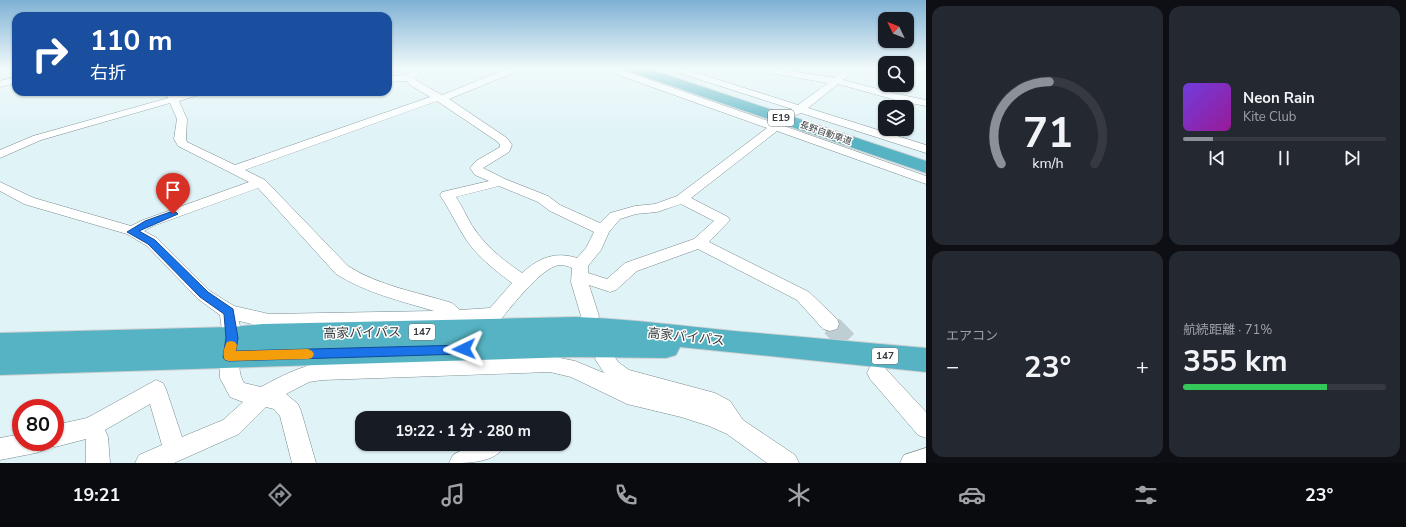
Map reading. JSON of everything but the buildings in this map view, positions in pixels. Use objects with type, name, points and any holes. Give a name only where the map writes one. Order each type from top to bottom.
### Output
[{"type":"highway","name":"長野自動車道","points":[[700,91],[926,167]]},
{"type":"highway","name":"長野自動車道","points":[[716,91],[926,160]]},
{"type":"highway","name":"高家バイパス","points":[[0,344],[230,335],[573,346],[732,349],[832,355],[843,353],[926,360]]},
{"type":"highway","name":"高家バイパス","points":[[0,364],[230,335]]},
{"type":"street","points":[[427,91],[503,140],[506,145],[505,149],[480,164],[476,168],[480,172],[500,182],[543,198],[555,208],[602,230]]},
{"type":"street","points":[[234,169],[459,91]]},
{"type":"street","points":[[675,91],[778,125],[926,180]]},
{"type":"street","points":[[740,91],[797,110],[926,149]]},
{"type":"street","points":[[797,110],[823,91]]},
{"type":"street","points":[[872,91],[907,100],[926,103]]},
{"type":"street","points":[[0,154],[37,138],[168,96]]},
{"type":"street","points":[[171,96],[182,119],[180,139],[182,144],[260,183],[342,270],[356,279],[376,287],[446,308],[456,316]]},
{"type":"street","points":[[590,316],[579,282],[580,270],[593,250],[602,230],[614,216],[635,210],[658,208],[682,199],[778,125]]},
{"type":"street","points":[[500,182],[481,188],[447,195],[455,205],[468,230],[479,246],[498,266],[522,282]]},
{"type":"street","points":[[132,232],[148,223],[260,183]]},
{"type":"street","points":[[0,186],[29,201],[132,232],[152,242],[204,295],[230,335],[230,378],[238,392],[280,401],[290,411],[304,463]]},
{"type":"street","points":[[230,335],[269,321],[495,314],[522,282],[547,264],[559,259],[610,286],[631,267],[699,243],[723,220],[682,199]]},
{"type":"street","points":[[699,243],[803,296],[830,324]]},
{"type":"street","points":[[605,359],[611,368],[623,377],[693,398],[707,400],[722,408],[735,427]]},
{"type":"street","points":[[147,463],[231,427],[261,398],[306,374],[322,371],[550,364],[575,369],[627,395],[681,407],[714,418],[735,427],[787,463]]},
{"type":"street","points":[[877,373],[926,428]]},
{"type":"street","points":[[64,434],[91,427],[156,389],[175,451]]},
{"type":"street","points":[[91,427],[97,437],[98,463]]},
{"type":"street","points":[[0,449],[12,447]]},
{"type":"street","points":[[461,463],[483,451]]},
{"type":"street","points":[[912,463],[926,460]]},
{"type":"tunnel","points":[[832,326],[860,355]]},
{"type":"slow traffic","points":[[231,345],[229,357],[308,354]]},
{"type":"route","points":[[173,214],[148,223],[132,232],[152,242],[204,295],[229,312],[232,338],[229,357],[464,349]]}]
